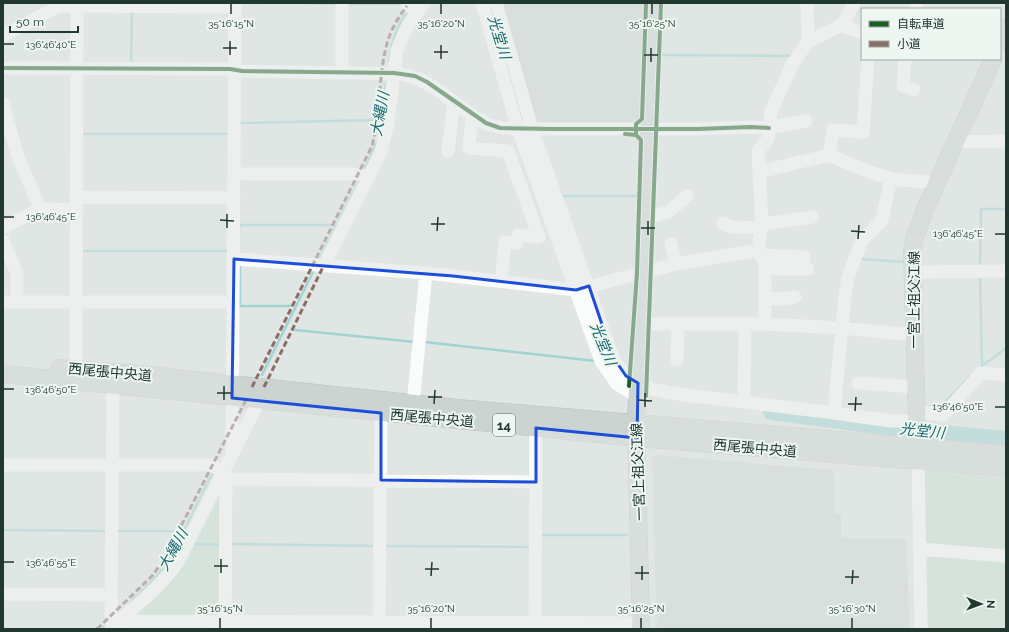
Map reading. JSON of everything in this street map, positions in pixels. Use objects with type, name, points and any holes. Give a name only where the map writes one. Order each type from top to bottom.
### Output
[{"type":"main road","name":"一宮上祖父江線","points":[[641,626],[637,430],[654,3]]},
{"type":"main road","points":[[1001,40],[1006,27]]},
{"type":"main road","name":"一宮上祖父江線","points":[[917,433],[912,272],[914,239],[937,183],[993,60]]},
{"type":"main road","name":"西尾張中央道","points":[[3,362],[76,370],[139,374],[232,391],[260,400],[536,428],[917,433],[1006,454]]},
{"type":"main road","name":"西尾張中央道","points":[[3,374],[113,385],[232,391],[413,404],[637,430]]},
{"type":"main road","name":"西尾張中央道","points":[[917,433],[1006,468]]},
{"type":"street","points":[[342,3],[342,72]]},
{"type":"street","points":[[324,265],[376,163],[385,138],[400,40],[407,27],[424,3]]},
{"type":"street","points":[[482,3],[582,288]]},
{"type":"street","points":[[496,3],[525,129],[546,206],[613,357],[638,390],[652,390],[834,413],[890,422],[917,433]]},
{"type":"street","points":[[807,3],[808,42]]},
{"type":"street","points":[[765,324],[766,298],[761,256],[762,226],[758,151],[768,139],[771,111],[793,63],[808,42],[840,25],[846,19],[854,3]]},
{"type":"street","points":[[76,370],[77,5]]},
{"type":"street","points":[[3,36],[59,6],[235,5],[232,454]]},
{"type":"street","points":[[840,25],[861,33]]},
{"type":"street","points":[[829,155],[833,130],[863,132],[868,60]]},
{"type":"street","points":[[905,60],[903,86],[914,90]]},
{"type":"street","points":[[3,68],[394,73],[415,76],[427,82],[486,123],[500,128],[769,128],[806,121]]},
{"type":"street","points":[[448,150],[454,101]]},
{"type":"street","points":[[3,104],[17,154],[40,209]]},
{"type":"street","points":[[472,114],[469,148],[508,151],[539,238],[518,235],[517,243],[505,242],[501,281]]},
{"type":"street","points":[[956,142],[1006,141]]},
{"type":"street","points":[[759,172],[829,155],[864,170],[891,179],[937,183]]},
{"type":"street","points":[[234,174],[358,174],[368,179]]},
{"type":"street","points":[[834,413],[848,278],[861,242],[882,220],[891,179]]},
{"type":"street","points":[[645,218],[668,212],[687,196]]},
{"type":"street","points":[[3,228],[40,209],[76,204],[234,198]]},
{"type":"street","points":[[530,212],[546,206]]},
{"type":"street","points":[[723,223],[730,227],[762,226],[812,216]]},
{"type":"street","points":[[3,241],[17,273],[17,302]]},
{"type":"street","points":[[671,244],[676,264]]},
{"type":"street","points":[[234,259],[426,273],[582,288],[643,271],[676,264],[761,256],[806,263]]},
{"type":"street","points":[[912,272],[1006,271]]},
{"type":"street","points":[[413,404],[426,273]]},
{"type":"street","points":[[766,298],[781,299],[796,297]]},
{"type":"street","points":[[3,302],[234,302]]},
{"type":"street","points":[[641,324],[745,326],[765,324],[842,328],[914,335]]},
{"type":"street","points":[[677,360],[678,325]]},
{"type":"street","points":[[744,402],[745,326]]},
{"type":"street","points":[[917,433],[943,415],[981,374],[1006,375]]},
{"type":"street","points":[[858,383],[915,387]]},
{"type":"street","points":[[113,385],[111,616],[112,621],[116,625],[379,626],[535,623],[641,626]]},
{"type":"street","points":[[116,625],[169,575],[179,560],[224,475],[232,454],[260,400]]},
{"type":"street","points":[[379,626],[381,413]]},
{"type":"street","points":[[535,623],[536,428]]},
{"type":"street","points":[[917,433],[921,629]]},
{"type":"street","points":[[3,465],[211,465],[224,475],[381,480],[536,482]]},
{"type":"street","points":[[224,475],[225,625]]},
{"type":"street","points":[[920,550],[1006,556]]},
{"type":"street","points":[[3,594],[111,595]]},
{"type":"highlighted area","points":[[234,259],[453,276],[576,290],[589,286],[613,357],[626,376],[638,383],[637,438],[536,428],[536,482],[381,480],[381,413],[232,398]]},
{"type":"shaded area","points":[[499,3],[645,3],[640,119],[636,122],[535,122]]},
{"type":"shaded area","points":[[657,455],[830,470],[834,474],[834,514],[841,514],[841,538],[904,538],[907,542],[909,629],[657,629],[652,458]]},
{"type":"green space","points":[[924,471],[1006,478],[1006,553],[926,547]]},
{"type":"green space","points":[[222,482],[222,544],[190,544]]},
{"type":"green space","points":[[189,545],[222,546],[221,619],[132,618]]},
{"type":"green space","points":[[930,554],[1006,561],[1006,629],[928,629],[927,558]]},
{"type":"waterway","points":[[240,3],[261,3]]},
{"type":"waterway","points":[[303,3],[339,4]]},
{"type":"waterway","points":[[347,4],[403,4]]},
{"type":"waterway","points":[[131,64],[132,10]]},
{"type":"waterway","name":"大縄川","points":[[389,61],[395,34],[408,10]]},
{"type":"waterway","name":"光堂川","points":[[492,14],[530,143]]},
{"type":"waterway","points":[[660,55],[793,56]]},
{"type":"waterway","name":"大縄川","points":[[380,131],[386,82]]},
{"type":"waterway","points":[[240,123],[375,120]]},
{"type":"waterway","points":[[80,134],[230,134]]},
{"type":"waterway","name":"大縄川","points":[[365,168],[376,143]]},
{"type":"waterway","name":"大縄川","points":[[320,258],[360,179]]},
{"type":"waterway","points":[[559,196],[637,196]]},
{"type":"waterway","points":[[980,267],[981,209],[1006,209]]},
{"type":"waterway","points":[[240,227],[240,225],[331,225]]},
{"type":"waterway","points":[[80,251],[228,251]]},
{"type":"waterway","points":[[860,259],[906,262]]},
{"type":"waterway","points":[[240,267],[240,306],[290,306]]},
{"type":"waterway","name":"大縄川","points":[[262,375],[314,270]]},
{"type":"waterway","points":[[980,275],[982,366]]},
{"type":"waterway","points":[[295,330],[415,342]]},
{"type":"waterway","points":[[425,342],[596,361]]},
{"type":"waterway","points":[[981,367],[1006,348]]},
{"type":"waterway","points":[[945,402],[970,376]]},
{"type":"waterway","name":"光堂川","points":[[771,412],[900,429],[1006,439]]},
{"type":"waterway","name":"大縄川","points":[[132,601],[157,576],[169,560],[213,472]]},
{"type":"waterway","points":[[3,530],[108,531]]},
{"type":"waterway","points":[[116,531],[176,531]]},
{"type":"waterway","points":[[540,535],[627,535]]},
{"type":"waterway","points":[[192,544],[222,545]]},
{"type":"waterway","points":[[229,544],[376,546]]},
{"type":"waterway","points":[[384,546],[531,547]]},
{"type":"marked path","points":[[252,387],[372,146],[388,40],[407,6]]},
{"type":"marked path","points":[[264,387],[324,265]]},
{"type":"marked path","points":[[97,629],[152,576],[163,561],[246,400]]},
{"type":"cycle path","points":[[636,135],[636,124],[642,119],[646,3]]},
{"type":"cycle path","points":[[646,396],[661,3]]},
{"type":"cycle path","points":[[3,68],[230,69],[242,71],[394,73],[415,76],[427,82],[486,123],[500,128],[769,128]]},
{"type":"cycle path","points":[[625,134],[636,135],[641,140],[637,273],[629,386]]}]
